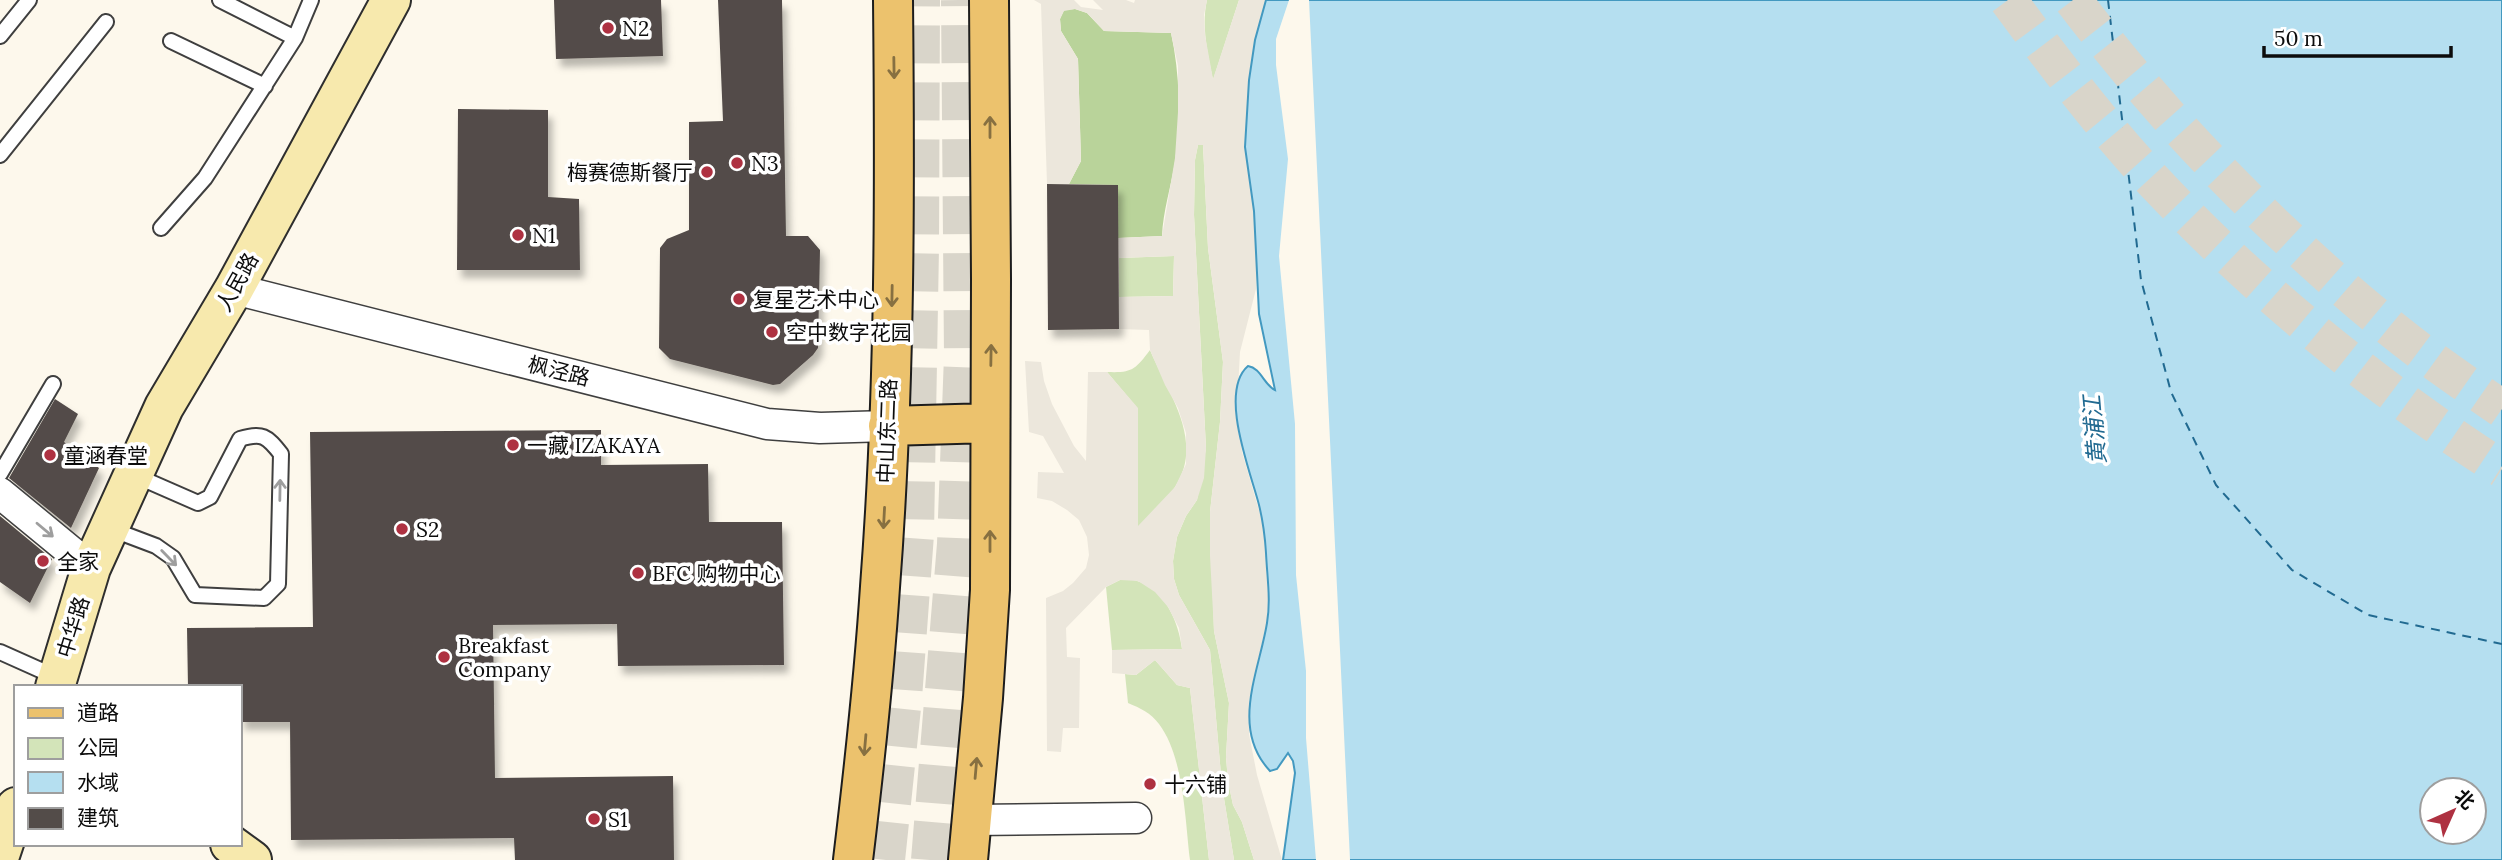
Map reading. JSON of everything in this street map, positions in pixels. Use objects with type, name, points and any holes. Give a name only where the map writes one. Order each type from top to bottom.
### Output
[{"type":"main road","name":"中山东二路","points":[[853,860],[881,585],[888,426],[894,130],[893,0]]},
{"type":"main road","points":[[968,860],[990,590],[989,0]]},
{"type":"main road","points":[[888,426],[990,423]]},
{"type":"street","name":"人民路","points":[[91,568],[164,407],[234,289],[391,0]]},
{"type":"street","name":"枫泾路","points":[[234,289],[767,424],[820,428],[888,426]]},
{"type":"street","points":[[0,493],[91,568]]},
{"type":"street","name":"中华路","points":[[56,682],[91,568]]},
{"type":"street","points":[[0,855],[14,813]]},
{"type":"street","points":[[972,820],[1136,818]]},
{"type":"street","points":[[233,846],[252,860]]},
{"type":"lane","points":[[0,36],[29,0]]},
{"type":"lane","points":[[220,0],[295,38]]},
{"type":"lane","points":[[161,228],[205,178],[295,38],[311,0]]},
{"type":"lane","points":[[0,155],[106,22]]},
{"type":"lane","points":[[171,41],[265,86]]},
{"type":"lane","points":[[0,474],[53,384]]},
{"type":"lane","points":[[110,529],[156,546],[173,558],[195,595],[264,598],[278,584],[281,454],[269,439],[254,435],[240,439],[210,497],[198,503],[132,475]]},
{"type":"lane","points":[[0,652],[56,682]]},
{"type":"green space","points":[[1207,0],[1239,0],[1213,80],[1205,30]]},
{"type":"green space","points":[[1075,9],[1087,13],[1104,31],[1171,33],[1178,81],[1178,130],[1162,236],[1118,238],[1118,185],[1069,184],[1081,161],[1078,59],[1061,31],[1060,19],[1064,10]]},
{"type":"green space","points":[[1198,145],[1203,145],[1208,248],[1223,362],[1220,422],[1210,512],[1214,631],[1229,703],[1226,757],[1228,781],[1233,805],[1242,822],[1254,860],[1234,860],[1222,786],[1210,650],[1179,595],[1174,579],[1173,561],[1177,537],[1197,500],[1206,448],[1194,215],[1195,160]]},
{"type":"green space","points":[[1174,256],[1173,296],[1119,297],[1119,258]]},
{"type":"green space","points":[[1150,350],[1180,417],[1186,452],[1183,470],[1175,487],[1138,527],[1138,409],[1107,372],[1132,369]]},
{"type":"green space","points":[[1120,580],[1133,580],[1147,585],[1163,599],[1174,618],[1182,649],[1112,650],[1106,587]]},
{"type":"green space","points":[[1155,660],[1177,685],[1190,688],[1209,860],[1190,860],[1182,789],[1174,754],[1167,738],[1152,717],[1128,703],[1125,674],[1136,675]]},
{"type":"shaded area","points":[[1034,0],[1074,0],[1081,7],[1103,10],[1093,0],[1126,0],[1134,3],[1135,0],[1207,0],[1204,15],[1205,35],[1213,79],[1239,0],[1266,0],[1255,40],[1249,80],[1245,147],[1254,211],[1256,289],[1240,352],[1237,406],[1242,452],[1263,524],[1268,597],[1267,620],[1249,701],[1249,734],[1257,775],[1282,860],[1254,860],[1242,822],[1233,805],[1228,781],[1226,757],[1229,703],[1214,631],[1210,556],[1210,512],[1220,422],[1223,362],[1208,248],[1203,145],[1198,145],[1195,160],[1194,215],[1206,448],[1204,478],[1197,500],[1177,537],[1173,561],[1174,579],[1179,595],[1210,650],[1222,786],[1234,860],[1209,860],[1190,688],[1177,685],[1155,660],[1136,675],[1112,673],[1112,650],[1182,649],[1179,628],[1168,607],[1155,592],[1138,581],[1120,580],[1106,587],[1066,628],[1067,657],[1080,658],[1079,728],[1063,728],[1061,752],[1047,751],[1046,598],[1063,591],[1073,583],[1086,568],[1089,555],[1087,537],[1079,520],[1052,501],[1037,498],[1038,472],[1064,473],[1043,436],[1029,432],[1025,361],[1041,362],[1052,404],[1074,446],[1086,461],[1088,372],[1107,372],[1138,408],[1138,526],[1175,487],[1186,464],[1186,433],[1178,408],[1150,350],[1149,330],[1119,329],[1119,297],[1173,296],[1174,256],[1119,258],[1118,238],[1162,236],[1175,158],[1178,112],[1178,66],[1171,33],[1104,31],[1087,13],[1075,9],[1064,11],[1060,19],[1061,31],[1078,59],[1081,161],[1069,184],[1047,184],[1041,4]]},
{"type":"water","name":"黄浦江","points":[[1266,0],[2502,0],[2502,860],[1283,860],[1295,773],[1293,761],[1288,753],[1277,769],[1270,771],[1258,754],[1249,718],[1250,699],[1269,606],[1262,517],[1239,433],[1236,394],[1240,378],[1248,366],[1256,370],[1275,390],[1259,314],[1254,211],[1245,147],[1249,80],[1255,40]]},
{"type":"pier","points":[[1289,0],[1309,0],[1350,860],[1316,860],[1306,738],[1306,671],[1296,575],[1295,424],[1279,256],[1288,159],[1276,65],[1276,39]]},
{"type":"building","name":"N2","points":[[554,0],[661,0],[663,56],[556,59]]},
{"type":"building","points":[[718,0],[782,0],[786,236],[808,236],[820,250],[818,348],[780,384],[773,385],[670,359],[659,348],[660,248],[667,239],[689,230],[689,122],[723,121]]},
{"type":"building","points":[[458,109],[548,110],[548,197],[579,199],[580,270],[457,270]]},
{"type":"building","points":[[1047,184],[1118,185],[1119,329],[1048,330]]},
{"type":"building","name":"童涵春堂","points":[[55,399],[78,414],[64,442],[99,468],[71,528],[9,478]]},
{"type":"building","points":[[601,430],[601,465],[708,464],[709,522],[782,522],[784,665],[618,666],[617,624],[493,625],[495,778],[673,776],[674,860],[515,860],[514,838],[291,840],[290,722],[242,722],[242,685],[188,685],[187,628],[313,627],[310,432]]},
{"type":"building","points":[[0,516],[52,559],[30,603],[0,582]]},
{"type":"ferry route","points":[[2108,0],[2141,280],[2171,392],[2216,485],[2292,570],[2368,615],[2502,644]]},
{"type":"tunnel","points":[[886,860],[903,698],[915,534],[921,0]]},
{"type":"tunnel","points":[[930,860],[956,544],[963,356],[960,0]]},
{"type":"tunnel","points":[[2008,0],[2121,145],[2162,190],[2241,267],[2367,374],[2502,469]]},
{"type":"tunnel","points":[[2073,0],[2143,87],[2257,209],[2339,285],[2396,333],[2502,409]]},
{"type":"place","name":"N2","points":[[608,28]]},
{"type":"place","name":"N3","points":[[737,163]]},
{"type":"place","name":"梅赛德斯餐厅","points":[[707,172]]},
{"type":"place","name":"N1","points":[[518,235]]},
{"type":"place","name":"复星艺术中心","points":[[739,299]]},
{"type":"place","name":"空中数字花园","points":[[772,332]]},
{"type":"place","name":"一藏 IZAKAYA","points":[[513,445]]},
{"type":"place","name":"童涵春堂","points":[[50,455]]},
{"type":"place","name":"S2","points":[[402,529]]},
{"type":"place","name":"全家","points":[[43,561]]},
{"type":"place","name":"BFC 购物中心","points":[[638,573]]},
{"type":"place","name":"Breakfast Company","points":[[444,657]]},
{"type":"place","name":"十六铺","points":[[1150,784]]},
{"type":"place","name":"S1","points":[[594,819]]}]
